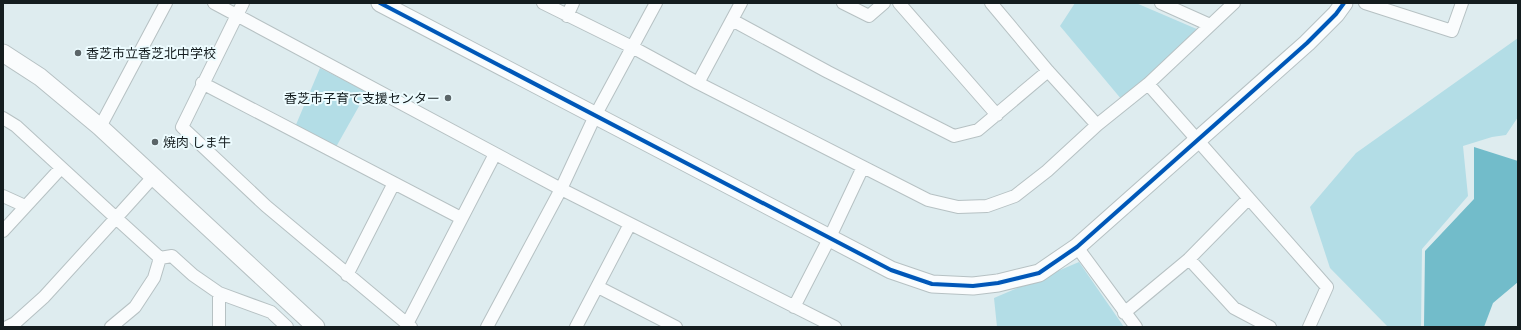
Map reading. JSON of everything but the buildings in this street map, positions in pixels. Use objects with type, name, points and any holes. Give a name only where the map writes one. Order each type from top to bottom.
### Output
[{"type":"street","points":[[100,127],[166,3]]},
{"type":"street","points":[[214,3],[561,189],[835,327]]},
{"type":"street","points":[[243,3],[202,83],[182,127],[266,206],[347,275],[409,325],[461,218],[495,154]]},
{"type":"street","points":[[380,3],[829,239],[891,270],[932,284],[973,286],[998,283],[1038,273],[1077,247],[1308,43],[1336,14],[1344,3]]},
{"type":"street","points":[[543,3],[632,47],[698,83],[928,200],[958,207],[987,206],[1015,196],[1047,171],[1097,125],[1148,84],[1234,3]]},
{"type":"street","points":[[567,16],[573,3]]},
{"type":"street","points":[[487,327],[561,189],[595,116],[656,3]]},
{"type":"street","points":[[698,83],[741,3]]},
{"type":"street","points":[[843,3],[869,16],[884,3]]},
{"type":"street","points":[[899,3],[997,115]]},
{"type":"street","points":[[991,3],[1048,71],[1097,125]]},
{"type":"street","points":[[1161,3],[1210,24]]},
{"type":"street","points":[[1365,3],[1452,31],[1462,3]]},
{"type":"street","points":[[732,20],[828,72],[954,136],[978,130],[1048,71]]},
{"type":"street","points":[[3,53],[40,77],[100,127],[316,327]]},
{"type":"street","points":[[202,83],[461,218]]},
{"type":"street","points":[[1148,84],[1327,287],[1309,327]]},
{"type":"street","points":[[3,118],[16,126],[160,258]]},
{"type":"street","points":[[794,307],[829,239],[863,167]]},
{"type":"street","points":[[3,231],[61,168]]},
{"type":"street","points":[[7,327],[14,324],[44,297],[153,177]]},
{"type":"street","points":[[347,275],[394,183]]},
{"type":"street","points":[[3,196],[25,206]]},
{"type":"street","points":[[1124,313],[1189,259],[1248,199]]},
{"type":"street","points":[[576,327],[630,224]]},
{"type":"street","points":[[1077,247],[1124,313],[1136,327]]},
{"type":"street","points":[[160,258],[172,256],[193,275],[218,293],[271,312],[287,327]]},
{"type":"street","points":[[111,327],[135,307],[154,278],[160,258]]},
{"type":"street","points":[[1189,259],[1234,308],[1270,327]]},
{"type":"street","points":[[598,287],[676,327]]},
{"type":"street","points":[[218,293],[219,327]]},
{"type":"shaded area","points":[[1075,3],[1136,3],[1199,30],[1122,100],[1060,26]]},
{"type":"shaded area","points":[[1518,38],[1518,117],[1506,135],[1492,137],[1463,146],[1468,196],[1422,249],[1421,327],[1388,327],[1330,268],[1310,207],[1356,153]]},
{"type":"shaded area","points":[[320,68],[367,92],[336,147],[295,127]]},
{"type":"shaded area","points":[[1474,147],[1518,161],[1518,282],[1493,303],[1484,327],[1424,327],[1425,251],[1474,199]]},
{"type":"shaded area","points":[[1079,262],[1124,327],[997,327],[994,298]]},
{"type":"cycle path","points":[[380,3],[891,270],[932,284],[973,286],[998,283],[1039,273],[1077,247],[1307,43],[1336,14],[1344,3]]},
{"type":"place","name":"香芝市立香芝北中学校","points":[[78,53]]},
{"type":"place","name":"香芝市子育て支援センター","points":[[448,98]]},
{"type":"place","name":"焼肉 しま牛","points":[[155,142]]}]
